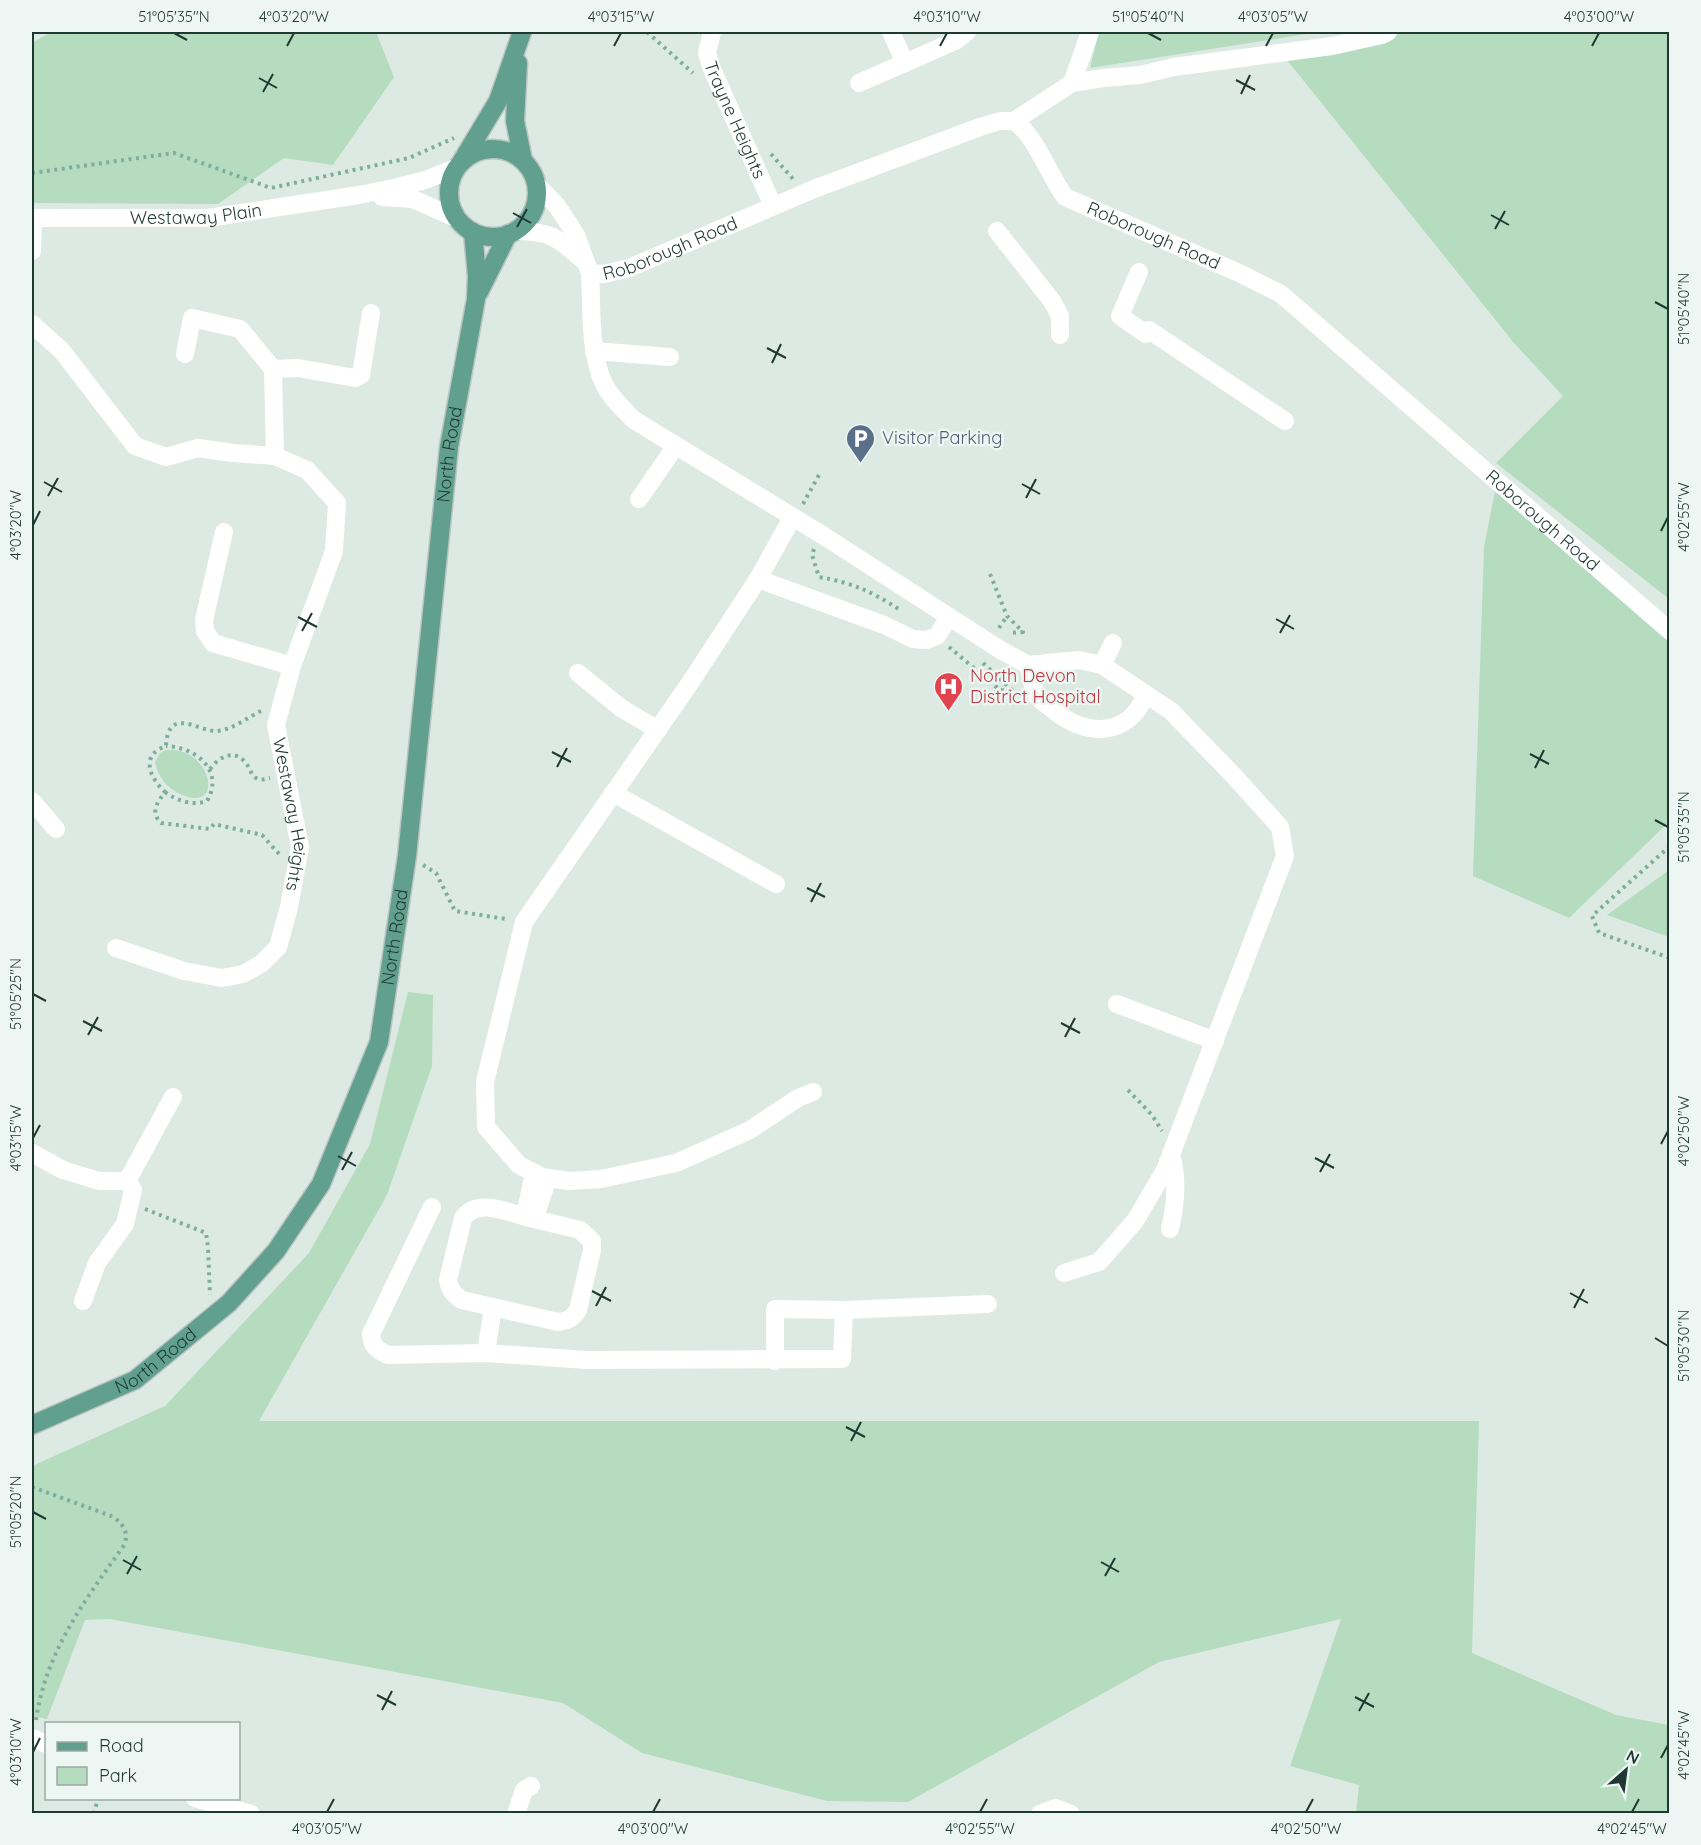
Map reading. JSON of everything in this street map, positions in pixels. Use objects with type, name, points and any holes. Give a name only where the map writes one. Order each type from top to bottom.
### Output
[{"type":"main road","points":[[523,32],[517,66],[515,121],[523,160],[534,176],[537,194],[529,219],[512,232],[496,237],[485,236],[473,232],[458,219],[453,211],[449,193],[450,184],[498,101],[523,32]]},
{"type":"main road","points":[[459,165],[470,156],[491,149],[502,150],[523,160]]},
{"type":"main road","name":"North Road","points":[[32,1425],[135,1380],[229,1303],[276,1251],[321,1184],[379,1042],[407,856],[449,447],[476,299],[477,276],[473,232]]},
{"type":"main road","name":"North Road","points":[[476,299],[490,266],[512,232]]},
{"type":"street","name":"Trayne Heights","points":[[712,32],[707,53],[712,69],[773,206]]},
{"type":"street","points":[[891,32],[905,63]]},
{"type":"street","points":[[859,83],[955,41],[967,32]]},
{"type":"street","points":[[1072,84],[1090,32]]},
{"type":"street","points":[[1014,121],[1072,84],[1332,46],[1388,32]]},
{"type":"street","name":"Roborough Road","points":[[512,232],[539,231],[558,239],[587,267],[604,274],[629,268],[814,189],[980,127],[1000,121],[1014,121],[1027,132],[1065,197],[1239,273],[1281,294],[1670,631]]},
{"type":"street","name":"Westaway Plain","points":[[32,218],[208,218],[359,195],[425,180],[459,165]]},
{"type":"street","name":"Roborough Road","points":[[537,185],[557,206],[576,234],[587,267]]},
{"type":"street","name":"Westaway Plain","points":[[359,195],[413,199],[458,219]]},
{"type":"street","points":[[32,218],[32,251]]},
{"type":"street","points":[[997,231],[1052,300],[1060,316],[1060,335]]},
{"type":"street","points":[[587,267],[594,351],[603,384],[615,401],[634,420],[1028,664],[1079,660],[1102,665],[1171,711],[1280,827],[1285,856],[1165,1170],[1135,1221],[1099,1262],[1064,1273]]},
{"type":"street","points":[[1139,272],[1120,316],[1285,421]]},
{"type":"street","points":[[273,369],[298,368],[355,378],[361,375],[370,313]]},
{"type":"street","points":[[185,354],[192,318],[240,329],[273,369],[275,456]]},
{"type":"street","name":"Westaway Heights","points":[[32,324],[62,351],[135,446],[166,457],[198,448],[275,456],[307,470],[337,503],[334,551],[292,666],[276,726],[284,776],[300,847],[289,907],[278,947],[261,964],[243,974],[222,978],[184,970],[116,948]]},
{"type":"street","points":[[594,351],[670,357]]},
{"type":"street","points":[[639,499],[675,447]]},
{"type":"street","points":[[792,518],[758,579],[658,730],[524,922],[485,1082],[486,1127],[519,1165],[541,1175],[569,1181],[601,1179],[672,1165],[744,1133],[798,1098],[813,1092]]},
{"type":"street","points":[[224,532],[204,620],[205,631],[213,643],[292,666]]},
{"type":"street","points":[[758,579],[884,625],[913,639],[926,640],[937,636],[949,617]]},
{"type":"street","points":[[1102,665],[1113,643]]},
{"type":"street","points":[[1028,664],[1037,696],[1060,716],[1081,727],[1106,730],[1124,721],[1140,709],[1146,694]]},
{"type":"street","points":[[578,673],[621,708],[658,730]]},
{"type":"street","points":[[614,793],[776,884]]},
{"type":"street","points":[[33,806],[56,829]]},
{"type":"street","points":[[1117,1004],[1215,1041]]},
{"type":"street","points":[[127,1181],[173,1097]]},
{"type":"street","points":[[32,1153],[63,1170],[99,1181],[127,1181]]},
{"type":"street","points":[[1170,1229],[1176,1196],[1171,1154]]},
{"type":"street","points":[[531,1215],[527,1206],[541,1175]]},
{"type":"street","points":[[83,1301],[97,1263],[125,1224],[133,1190],[127,1181]]},
{"type":"street","points":[[432,1207],[371,1334],[376,1349],[388,1355],[486,1353],[587,1360],[842,1359],[844,1310]]},
{"type":"street","points":[[486,1207],[531,1215],[580,1230],[592,1241],[578,1310],[573,1317],[558,1322],[462,1300],[454,1295],[449,1288],[448,1280],[463,1218],[468,1210],[486,1207]]},
{"type":"street","points":[[775,1361],[776,1310],[844,1310],[988,1304]]},
{"type":"street","points":[[486,1353],[493,1307]]},
{"type":"street","points":[[516,1814],[524,1790],[531,1786]]},
{"type":"street","points":[[202,1800],[251,1814]]},
{"type":"street","points":[[1041,1814],[1056,1808],[1071,1814]]},
{"type":"path","points":[[32,173],[174,153],[271,188],[409,158],[455,137],[460,129]]},
{"type":"path","points":[[808,495],[820,473]]},
{"type":"path","points":[[990,574],[1008,616],[1023,633],[996,631],[1008,616]]},
{"type":"path","points":[[961,658],[963,652]]},
{"type":"path","points":[[981,661],[1013,691]]},
{"type":"path","points":[[166,746],[168,731],[173,726],[183,724],[217,732],[271,705],[281,706]]},
{"type":"path","points":[[166,746],[177,746],[191,751],[210,769],[214,782],[212,793],[207,801],[198,804],[174,798],[153,779],[150,766],[152,754],[166,746]]},
{"type":"path","points":[[210,769],[224,755],[235,756],[245,761],[254,777],[259,780],[284,776]]},
{"type":"path","points":[[165,792],[154,810],[155,818],[161,823],[210,829],[214,824],[262,835],[279,855],[296,860]]},
{"type":"path","points":[[1670,846],[1592,916],[1599,933],[1670,958]]},
{"type":"path","points":[[407,856],[436,873],[455,911],[524,922]]},
{"type":"path","points":[[1128,1090],[1152,1115],[1171,1154]]},
{"type":"path","points":[[131,1203],[206,1233],[211,1317]]},
{"type":"path","points":[[32,1486],[114,1517],[124,1526],[127,1536],[125,1544],[82,1604],[52,1658],[40,1695],[37,1740]]},
{"type":"green space","points":[[51,32],[376,32],[394,77],[333,165],[284,158],[218,204],[32,203],[32,43]]},
{"type":"green space","points":[[1099,32],[1319,32],[1090,68]]},
{"type":"green space","points":[[1408,32],[1669,32],[1669,599],[1496,463],[1563,396],[1514,343],[1287,60]]},
{"type":"green space","points":[[1495,491],[1669,642],[1669,822],[1569,918],[1473,876],[1484,547]]},
{"type":"green space","points":[[166,750],[182,752],[194,758],[203,768],[208,788],[204,795],[194,798],[180,794],[163,781],[155,762],[160,753]]},
{"type":"green space","points":[[1669,870],[1669,937],[1607,915]]},
{"type":"green space","points":[[408,992],[433,995],[432,1066],[387,1195],[259,1421],[1479,1421],[1472,1653],[1616,1715],[1669,1725],[1669,1813],[1356,1813],[1359,1785],[1290,1766],[1341,1619],[1159,1662],[908,1802],[827,1801],[642,1753],[563,1703],[110,1619],[85,1620],[47,1719],[32,1716],[32,1466],[165,1406],[309,1253],[370,1144]]},
{"type":"place","name":"Visitor Parking","points":[[861,464]]},
{"type":"place","name":"North Devon District Hospital","points":[[949,712]]}]
